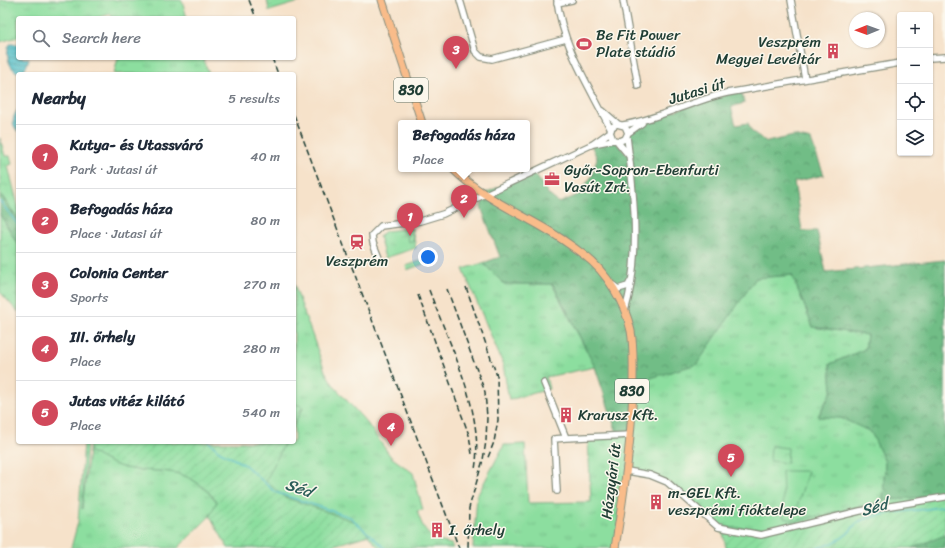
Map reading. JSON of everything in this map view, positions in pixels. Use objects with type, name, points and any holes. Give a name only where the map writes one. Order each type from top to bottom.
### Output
[{"type":"main road","name":"830","points":[[382,0],[421,120]]},
{"type":"main road","name":"830","points":[[457,172],[484,195],[546,229],[586,256],[610,282],[624,311]]},
{"type":"main road","name":"Házgyári út","points":[[616,548],[627,471],[630,435],[633,344],[631,332],[624,311]]},
{"type":"street","points":[[460,0],[474,48],[481,57],[492,59],[566,39]]},
{"type":"street","points":[[572,0],[557,2],[566,39],[573,59],[602,110],[615,140],[630,158]]},
{"type":"street","points":[[623,0],[635,80],[638,86]]},
{"type":"street","points":[[792,0],[805,79]]},
{"type":"street","points":[[933,58],[945,57]]},
{"type":"street","name":"Jutasi út","points":[[378,258],[372,239],[374,231],[377,228],[381,226],[436,217],[593,144],[610,131],[613,126],[644,121],[704,98],[897,64]]},
{"type":"street","points":[[602,110],[627,128],[633,185],[633,276],[624,311]]},
{"type":"street","name":"Jutasi út","points":[[593,144],[623,140],[644,121]]},
{"type":"street","points":[[610,282],[618,289],[624,288],[628,286],[633,276]]},
{"type":"street","points":[[544,383],[566,438]]},
{"type":"street","points":[[557,491],[554,439],[630,435]]},
{"type":"street","points":[[627,471],[650,475],[667,482],[718,527],[761,535],[860,511],[945,497]]},
{"type":"green space","points":[[0,0],[182,0],[186,16],[112,16],[111,14],[103,16],[16,16],[16,38],[0,42]]},
{"type":"green space","points":[[267,0],[306,0],[269,11]]},
{"type":"green space","points":[[118,60],[204,60],[208,72],[114,72]]},
{"type":"green space","points":[[741,90],[744,103],[731,107],[736,125],[748,123],[751,131],[767,142],[794,136],[811,140],[824,175],[794,182],[802,231],[817,231],[826,272],[945,260],[945,493],[933,496],[883,501],[885,462],[871,432],[841,418],[818,417],[832,390],[830,364],[865,349],[867,335],[813,327],[792,275],[756,278],[697,364],[634,383],[630,436],[618,436],[595,367],[553,284],[504,284],[483,263],[500,257],[481,207],[485,193],[533,171],[549,195],[559,203],[578,195],[592,176],[597,158],[591,145],[614,140],[628,156],[629,133],[648,119]]},
{"type":"green space","points":[[0,138],[5,156],[10,156],[12,164],[8,166],[16,198],[16,217],[0,193]]},
{"type":"green space","points":[[0,193],[16,217],[16,242],[0,214]]},
{"type":"green space","points":[[0,214],[16,242],[16,310],[0,292]]},
{"type":"green space","points":[[412,228],[416,248],[385,258],[379,236],[386,231]]},
{"type":"green space","points":[[412,229],[413,241],[408,242],[406,230]]},
{"type":"green space","points":[[429,258],[426,263],[407,270],[406,266]]},
{"type":"green space","points":[[483,263],[504,284],[552,284],[595,367],[546,377],[549,389],[509,400],[503,364],[463,269]]},
{"type":"green space","points":[[792,275],[813,327],[867,335],[865,349],[830,364],[832,390],[818,416],[841,418],[871,431],[885,462],[883,501],[766,528],[722,528],[667,481],[627,470],[615,548],[473,548],[477,496],[504,445],[525,444],[528,503],[591,502],[588,438],[630,436],[633,383],[733,310],[756,278]]},
{"type":"green space","points":[[296,290],[325,371],[334,386],[367,423],[391,457],[413,473],[423,510],[417,511],[422,524],[428,534],[437,540],[451,544],[453,548],[379,548],[356,522],[284,497],[265,481],[284,444],[296,444],[296,421],[303,408],[296,404]]},
{"type":"green space","points":[[296,404],[303,407],[296,421]]},
{"type":"green space","points":[[84,444],[87,444],[82,509],[89,451],[125,468],[177,473],[185,476],[192,479],[205,489],[217,502],[210,516],[178,548],[71,548],[78,522]]},
{"type":"green space","points":[[90,444],[284,444],[266,481],[284,497],[356,522],[369,535],[324,548],[228,548],[210,516],[217,501],[198,483],[177,473],[125,468],[104,460],[89,451]]},
{"type":"green space","points":[[771,446],[788,448],[787,463],[770,461]]},
{"type":"green space","points":[[782,471],[808,471],[793,520],[784,518]]},
{"type":"green space","points":[[945,493],[945,535],[912,548],[726,548],[722,528],[766,528],[883,501],[933,496]]},
{"type":"green space","points":[[945,535],[945,548],[912,548]]},
{"type":"water","points":[[10,44],[16,44],[16,60],[28,60],[26,67],[22,72],[17,72],[13,69],[8,57]]},
{"type":"water","points":[[16,112],[16,129],[13,123]]},
{"type":"waterway","name":"Séd","points":[[0,201],[16,222]]},
{"type":"waterway","name":"Séd","points":[[211,444],[219,451],[245,465],[275,492],[350,517],[385,548]]},
{"type":"waterway","name":"Séd","points":[[817,548],[840,539],[858,522],[870,517],[945,506]]},
{"type":"railway","points":[[249,0],[255,16]]},
{"type":"railway","points":[[273,60],[277,72]]},
{"type":"railway","points":[[296,120],[459,548]]},
{"type":"railway","points":[[466,287],[497,376],[498,420],[494,442],[487,460]]},
{"type":"railway","points":[[447,289],[485,392],[487,417],[486,441],[483,460],[469,508],[468,548]]},
{"type":"railway","points":[[429,290],[455,355],[470,401],[475,424],[477,447],[475,469]]},
{"type":"railway","points":[[418,295],[469,435],[472,454]]},
{"type":"place","name":"Be Fit Power Plate stúdió","points":[[584,44]]},
{"type":"place","name":"Veszprém Megyei Levéltár","points":[[833,51]]},
{"type":"place","name":"Colonia Center","points":[[456,69]]},
{"type":"place","name":"Győr-Sopron-Ebenfurti Vasút Zrt.","points":[[552,179]]},
{"type":"place","name":"Befogadás háza","points":[[464,218]]},
{"type":"place","name":"Kutya- és Utassváró","points":[[410,236]]},
{"type":"place","name":"Veszprém","points":[[357,242]]},
{"type":"place","name":"Krarusz Kft.","points":[[566,415]]},
{"type":"place","name":"III. őrhely","points":[[391,446]]},
{"type":"place","name":"Jutas vitéz kilátó","points":[[731,477]]},
{"type":"place","name":"m-GEL Kft. veszprémi fióktelepe","points":[[656,502]]},
{"type":"place","name":"I. őrhely","points":[[437,530]]}]
